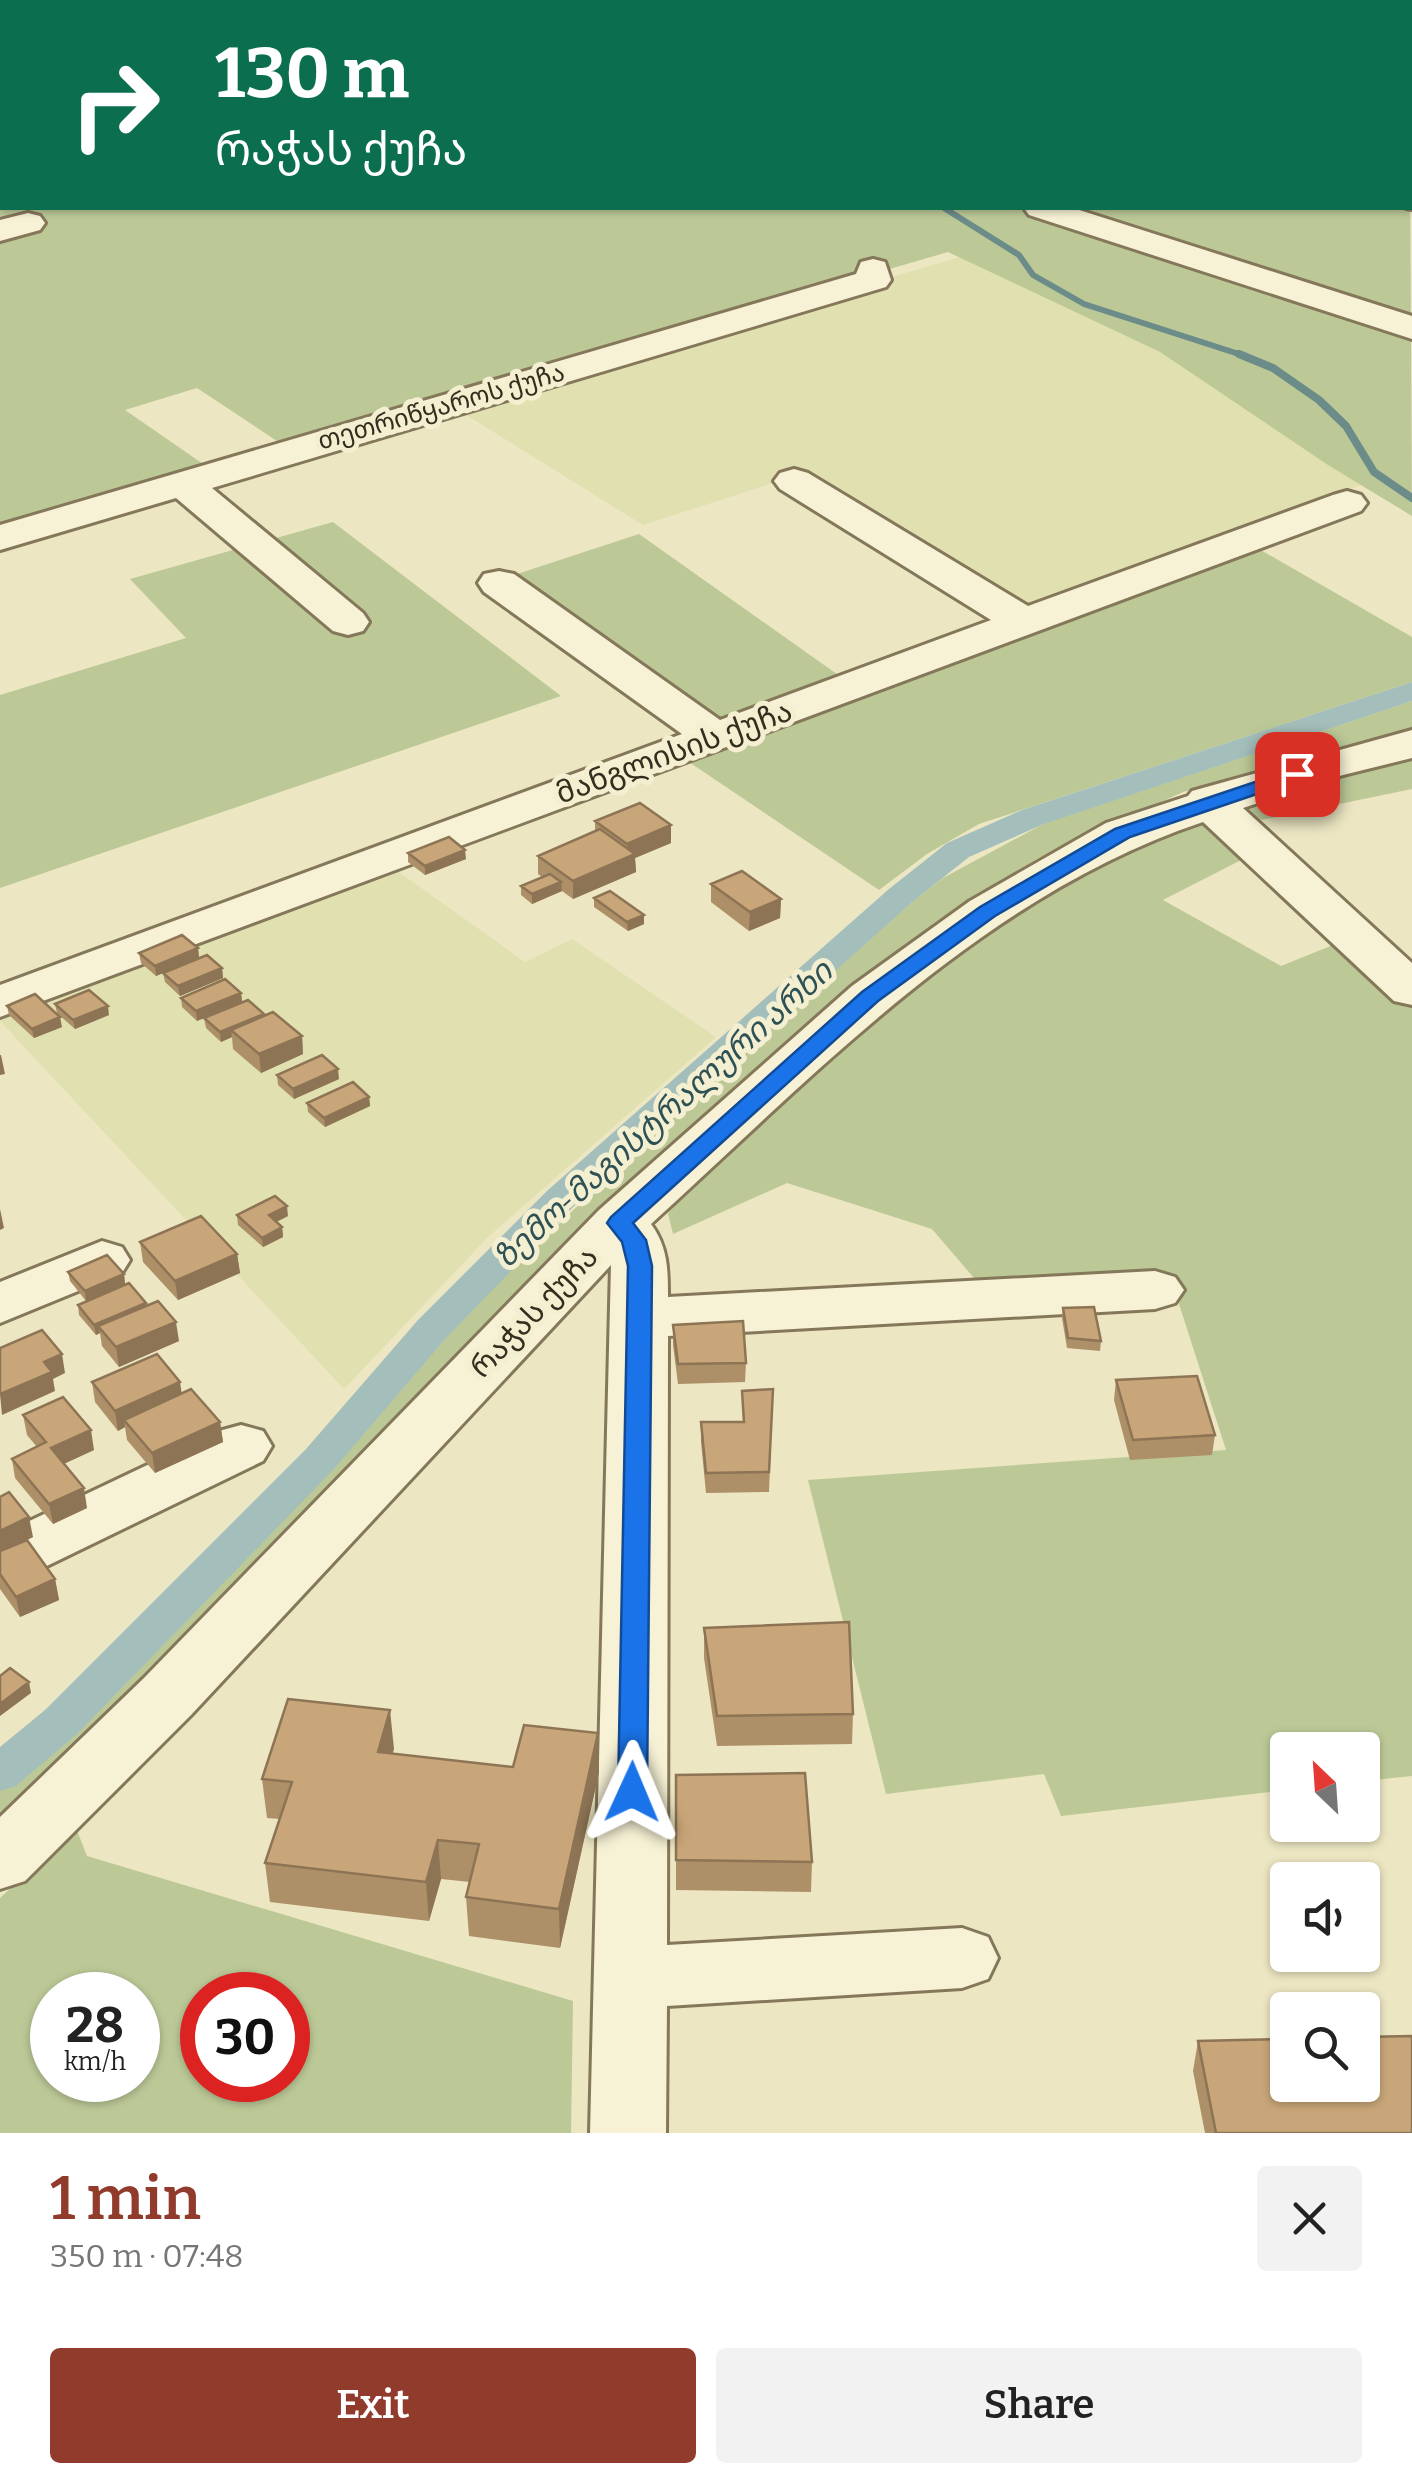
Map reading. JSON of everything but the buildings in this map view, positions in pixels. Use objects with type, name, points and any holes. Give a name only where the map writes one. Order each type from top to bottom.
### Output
[{"type":"street","points":[[1047,210],[1412,328]]},
{"type":"street","name":"თეთრიწყაროს ქუჩა","points":[[0,538],[874,280],[873,269]]},
{"type":"street","points":[[794,482],[1024,622]]},
{"type":"street","points":[[182,483],[348,622]]},
{"type":"street","name":"მანგლისის ქუჩა","points":[[0,1002],[1347,502]]},
{"type":"street","points":[[499,583],[715,737]]},
{"type":"street","name":"რაჭას ქუჩა","points":[[0,1861],[166,1697],[619,1223],[870,997],[972,922],[1122,833],[1327,764],[1412,744]]},
{"type":"street","points":[[1208,801],[1412,990]]},
{"type":"street","points":[[619,1223],[634,1240],[640,1266],[628,2133]]},
{"type":"street","points":[[0,1304],[102,1260]]},
{"type":"street","points":[[640,1318],[1155,1290]]},
{"type":"street","points":[[0,1562],[240,1446]]},
{"type":"street","points":[[630,1978],[962,1958]]},
{"type":"green space","points":[[0,210],[1410,210],[1412,516],[1328,465],[1160,352],[948,252],[283,445],[197,388],[125,410],[209,468],[0,530]]},
{"type":"green space","points":[[960,257],[1160,352],[1361,485],[999,618],[776,482],[643,525],[452,406]]},
{"type":"green space","points":[[333,522],[561,696],[0,888],[0,695],[186,638],[130,579]]},
{"type":"green space","points":[[639,534],[841,677],[699,728],[502,579]]},
{"type":"green space","points":[[1252,545],[1412,637],[1412,682],[979,824],[927,854],[879,890],[680,756]]},
{"type":"green space","points":[[1412,701],[1412,731],[1183,792],[1037,859],[934,923],[756,1078],[0,1828],[0,1786],[93,1707],[452,1326],[609,1176],[904,908],[943,878],[1047,822]]},
{"type":"green space","points":[[1412,754],[1412,789],[1261,820],[1247,808],[1250,799]]},
{"type":"green space","points":[[1186,822],[1209,823],[1249,856],[1163,900],[1281,966],[1343,941],[1412,1005],[1412,1776],[1380,1779],[1380,1732],[1270,1732],[1270,1792],[1061,1816],[1044,1774],[886,1794],[808,1480],[1226,1450],[1169,1273],[980,1285],[932,1229],[787,1183],[673,1234],[668,1214],[675,1195],[872,1008],[1009,909]]},
{"type":"green space","points":[[389,865],[525,962],[572,939],[716,1037],[488,1237],[344,1389],[0,1021],[0,1010]]},
{"type":"green space","points":[[76,1828],[87,1856],[573,2001],[571,2133],[0,2133],[0,1898]]},
{"type":"waterway","points":[[947,210],[1019,255],[1033,275],[1084,304],[1240,354]]},
{"type":"waterway","points":[[1240,354],[1245,356]]},
{"type":"waterway","points":[[1240,354],[1273,368],[1319,400],[1346,426],[1374,472],[1412,498]]},
{"type":"waterway","name":"ზემო-მაგისტრალური არხი","points":[[0,1773],[61,1722],[320,1459],[432,1329],[561,1198],[900,896],[958,850],[1033,817],[1412,691]]},
{"type":"route","points":[[632,1792],[640,1266],[634,1240],[619,1223],[870,997],[987,911],[1122,833],[1297,774]]}]
